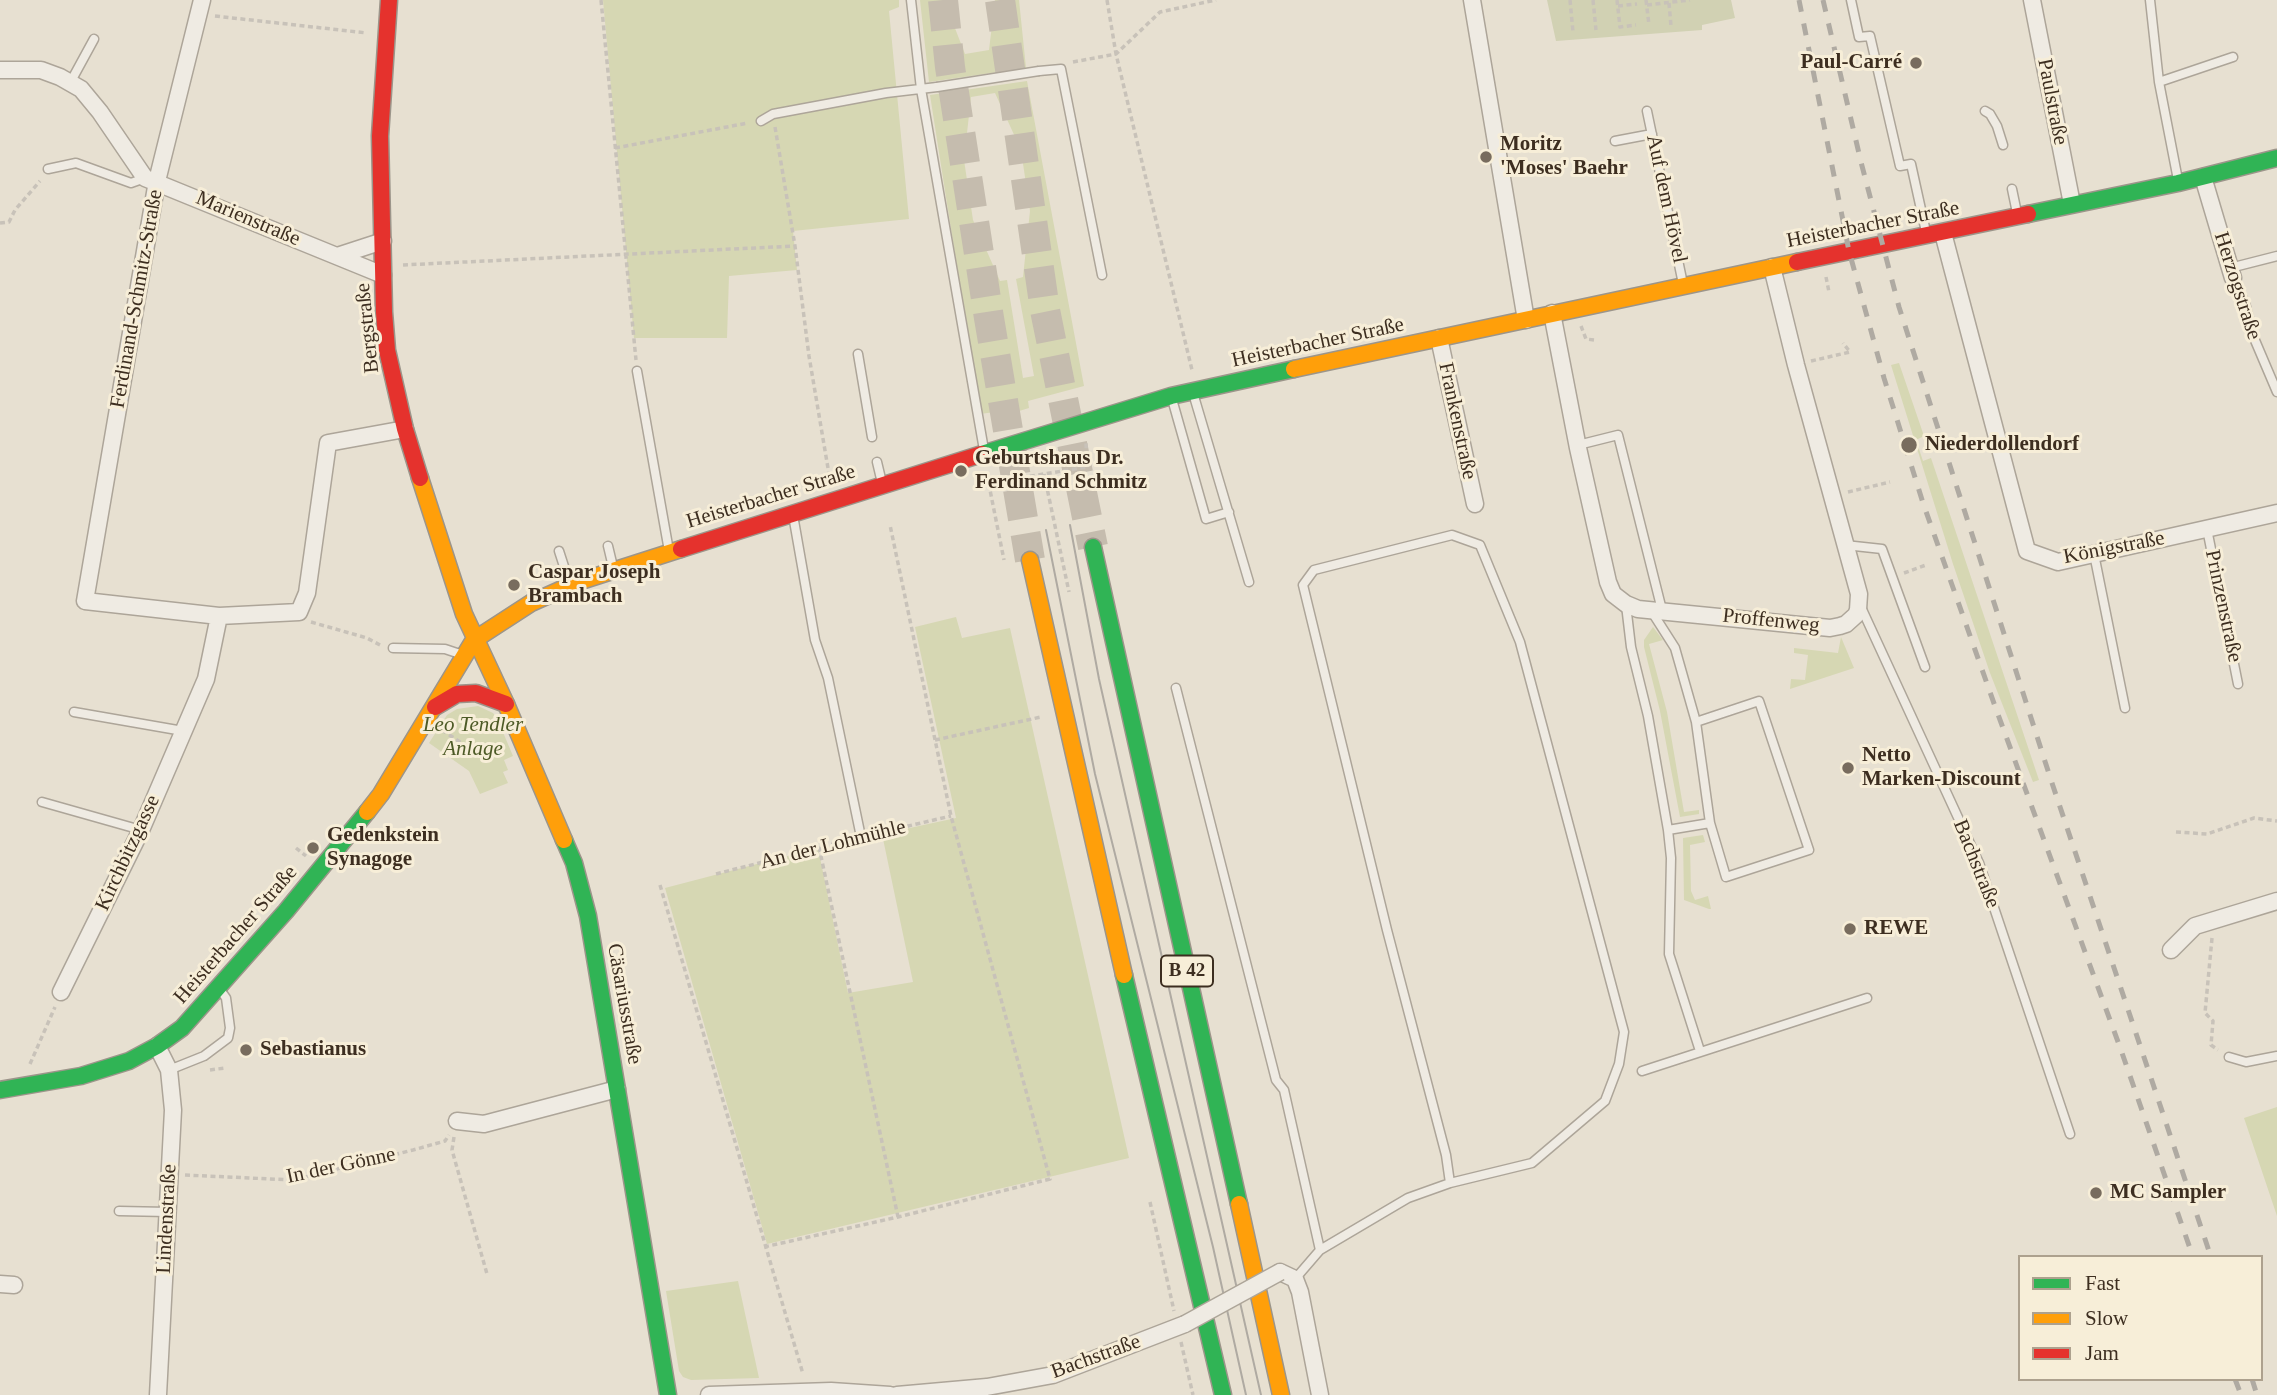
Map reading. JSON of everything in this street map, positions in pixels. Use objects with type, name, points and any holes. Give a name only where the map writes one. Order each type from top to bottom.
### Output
[{"type":"main road","name":"Bergstraße","points":[[389,0],[380,136],[387,350],[405,429],[443,532],[474,640]]},
{"type":"main road","name":"Heisterbacher Straße","points":[[0,1090],[81,1076],[130,1060],[157,1046],[182,1028],[286,911],[381,794],[474,640],[530,603],[570,586],[669,551],[836,498],[1171,396],[1552,313],[2178,183],[2277,158]]},
{"type":"main road","name":"B 42","points":[[1093,547],[1281,1395]]},
{"type":"main road","points":[[1030,560],[1223,1395]]},
{"type":"main road","name":"Cäsariusstraße","points":[[474,640],[506,704],[574,863],[588,916],[668,1395]]},
{"type":"main road","points":[[429,714],[457,694],[476,693],[506,704]]},
{"type":"street","points":[[1472,0],[1526,320]]},
{"type":"street","name":"Paulstraße","points":[[2032,0],[2072,204]]},
{"type":"street","name":"Ferdinand-Schmitz-Straße","points":[[200,7],[151,180],[85,601],[219,616]]},
{"type":"street","points":[[0,70],[41,69],[81,89],[151,180]]},
{"type":"street","name":"Herzogstraße","points":[[2203,177],[2232,273]]},
{"type":"street","name":"Marienstraße","points":[[151,180],[337,256],[383,271]]},
{"type":"street","name":"Königstraße","points":[[1935,234],[2027,551],[2058,562],[2277,513]]},
{"type":"street","points":[[337,256],[383,241]]},
{"type":"street","points":[[1772,267],[1859,602]]},
{"type":"street","points":[[1552,313],[1577,445],[1608,582],[1613,594],[1626,604]]},
{"type":"street","name":"Frankenstraße","points":[[1439,338],[1475,504]]},
{"type":"street","points":[[219,616],[299,612],[307,593],[328,443],[405,429]]},
{"type":"street","name":"Proffenweg","points":[[1626,604],[1638,609],[1830,628],[1851,621],[1858,610],[1859,602]]},
{"type":"street","name":"Kirchbitzgasse","points":[[61,992],[141,830],[206,679],[219,616]]},
{"type":"street","points":[[2171,950],[2195,926],[2277,901]]},
{"type":"street","name":"Lindenstraße","points":[[157,1046],[169,1070],[173,1110],[158,1395]]},
{"type":"street","points":[[457,1121],[484,1124],[617,1089]]},
{"type":"street","name":"Bachstraße","points":[[897,1395],[987,1387],[1053,1375],[1181,1325],[1280,1272],[1296,1279]]},
{"type":"street","points":[[1296,1279],[1320,1395]]},
{"type":"street","points":[[709,1395],[807,1392],[890,1395]]},
{"type":"lane","points":[[911,0],[921,89],[984,453]]},
{"type":"lane","points":[[1851,0],[1859,37],[1870,36],[1900,166],[1912,164],[1935,234]]},
{"type":"lane","points":[[2150,0],[2159,82],[2178,183]]},
{"type":"lane","points":[[70,83],[94,39]]},
{"type":"lane","points":[[2159,82],[2233,57]]},
{"type":"lane","points":[[761,121],[773,114],[886,93],[1061,68],[1101,275]]},
{"type":"lane","name":"Auf dem Hövel","points":[[1647,111],[1684,287]]},
{"type":"lane","points":[[1985,111],[1997,126],[2003,145]]},
{"type":"lane","points":[[1615,141],[1652,134]]},
{"type":"lane","points":[[48,169],[76,163],[131,183],[151,180]]},
{"type":"lane","points":[[2012,188],[2018,216]]},
{"type":"lane","points":[[2232,273],[2277,256]]},
{"type":"lane","name":"Herzogstraße","points":[[2232,273],[2245,303],[2254,338],[2277,392]]},
{"type":"lane","points":[[858,354],[872,437]]},
{"type":"lane","points":[[637,371],[669,551]]},
{"type":"lane","points":[[1195,391],[1249,582]]},
{"type":"lane","points":[[1171,396],[1206,519],[1229,512]]},
{"type":"lane","points":[[1577,445],[1618,435],[1656,609],[1675,648],[1696,722],[1710,823],[1726,877],[1809,850],[1759,701],[1696,722]]},
{"type":"lane","points":[[877,462],[882,486]]},
{"type":"lane","points":[[793,512],[815,640],[828,678],[861,837]]},
{"type":"lane","name":"Prinzenstraße","points":[[2207,529],[2238,684]]},
{"type":"lane","points":[[1296,1279],[1320,1250],[1408,1198],[1450,1183],[1532,1163],[1605,1101],[1619,1063],[1624,1032],[1520,642],[1480,545],[1452,535],[1314,570],[1303,585],[1387,929],[1446,1155],[1450,1183]]},
{"type":"lane","points":[[1845,545],[1882,549],[1925,667]]},
{"type":"lane","points":[[608,546],[614,570]]},
{"type":"lane","points":[[559,551],[570,586]]},
{"type":"lane","points":[[2094,554],[2125,708]]},
{"type":"lane","name":"Bachstraße","points":[[1859,602],[1979,863],[2070,1134]]},
{"type":"lane","points":[[1626,604],[1631,647],[1648,716],[1668,830],[1671,858],[1669,954],[1700,1051]]},
{"type":"lane","points":[[393,648],[445,649],[464,656]]},
{"type":"lane","points":[[1176,688],[1276,1080],[1283,1090],[1320,1250]]},
{"type":"lane","points":[[74,712],[183,731]]},
{"type":"lane","points":[[42,802],[141,830]]},
{"type":"lane","points":[[1668,830],[1710,823]]},
{"type":"lane","points":[[169,1070],[204,1056],[228,1038],[230,1028],[226,1000],[219,988]]},
{"type":"lane","points":[[1642,1071],[1867,998]]},
{"type":"lane","points":[[2229,1057],[2246,1062],[2277,1056]]},
{"type":"lane","points":[[120,1211],[168,1212]]},
{"type":"path","points":[[601,0],[637,371]]},
{"type":"path","points":[[1107,0],[1116,54],[1195,391]]},
{"type":"path","points":[[1061,68],[1068,63],[1116,54],[1160,12],[1216,0]]},
{"type":"path","points":[[1570,0],[1573,32]]},
{"type":"path","points":[[1593,0],[1596,30]]},
{"type":"path","points":[[1618,0],[1620,27],[1636,26]]},
{"type":"path","points":[[1649,24],[1647,3],[1690,0]]},
{"type":"path","points":[[1669,3],[1671,26]]},
{"type":"path","points":[[1618,6],[1637,4]]},
{"type":"path","points":[[200,7],[387,35]]},
{"type":"path","points":[[773,114],[795,246],[809,356],[830,479],[836,498]]},
{"type":"path","points":[[615,148],[761,121]]},
{"type":"path","points":[[0,223],[9,222],[15,210],[48,169]]},
{"type":"path","points":[[383,271],[729,247],[795,246]]},
{"type":"path","points":[[1796,365],[1850,352],[1843,343]]},
{"type":"path","points":[[988,483],[1087,467],[1086,442]]},
{"type":"path","points":[[1044,474],[1069,592]]},
{"type":"path","points":[[1832,495],[1890,482]]},
{"type":"path","points":[[764,1247],[1049,1179],[951,816],[890,524]]},
{"type":"path","points":[[1892,577],[1926,565]]},
{"type":"path","points":[[299,612],[312,622],[367,638],[385,648],[393,648]]},
{"type":"path","points":[[429,714],[478,754],[522,742]]},
{"type":"path","points":[[935,740],[1041,717]]},
{"type":"path","name":"An der Lohmühle","points":[[716,874],[819,846],[951,816]]},
{"type":"path","points":[[2176,832],[2207,834],[2254,818],[2277,821]]},
{"type":"path","points":[[819,846],[898,1217]]},
{"type":"path","points":[[660,885],[807,1392]]},
{"type":"path","points":[[2210,922],[2213,935],[2205,1013],[2213,1021],[2211,1045]]},
{"type":"path","points":[[26,1087],[28,1069],[61,992]]},
{"type":"path","points":[[457,1121],[452,1150],[486,1274]]},
{"type":"path","name":"In der Gönne","points":[[170,1175],[293,1180],[446,1141],[457,1121]]},
{"type":"path","points":[[1181,1325],[1193,1395]]},
{"type":"green space","points":[[603,0],[899,0],[899,7],[889,11],[909,219],[793,231],[797,270],[729,276],[727,338],[634,338]]},
{"type":"green space","points":[[920,0],[944,0],[965,54],[989,50],[995,0],[1019,0],[1026,68],[929,82]]},
{"type":"green space","points":[[1547,0],[1731,0],[1735,18],[1702,25],[1702,30],[1556,41]]},
{"type":"green space","points":[[1027,81],[1084,386],[1028,401],[1029,408],[996,418],[995,412],[980,414],[930,95]],"holes":[[[995,93],[1021,150],[1030,211],[1023,277],[1016,279],[1034,376],[1023,378],[1007,280],[1000,281],[973,220],[964,160],[971,97]]]},
{"type":"green space","points":[[1899,363],[1924,436],[1916,440],[1923,461],[1931,458],[2039,780],[2033,782],[1990,673],[1953,564],[1891,365]]},
{"type":"green space","points":[[956,617],[962,638],[1010,628],[1129,1158],[767,1244],[665,888],[818,848],[848,993],[913,982],[882,834],[956,818],[915,627]]},
{"type":"green space","points":[[1653,627],[1663,640],[1649,644],[1667,712],[1684,812],[1699,810],[1699,814],[1680,817],[1660,711],[1644,647],[1644,640]]},
{"type":"green space","points":[[1841,637],[1854,668],[1790,689],[1791,679],[1805,680],[1808,655],[1794,653],[1794,648],[1838,653]]},
{"type":"green space","name":"Leo Tendler Anlage","points":[[478,706],[497,718],[513,756],[504,760],[508,770],[503,772],[508,783],[480,794],[469,771],[429,743],[447,715],[457,709]]},
{"type":"green space","points":[[1703,835],[1705,842],[1690,845],[1691,891],[1695,900],[1708,896],[1711,909],[1684,900],[1683,838]]},
{"type":"green space","points":[[2277,1107],[2277,1216],[2244,1118]]},
{"type":"green space","points":[[738,1281],[759,1378],[691,1380],[683,1377],[679,1371],[666,1291]]},
{"type":"tunnel","points":[[943,0],[950,67],[1030,560]]},
{"type":"tunnel","points":[[1000,0],[1045,310],[1093,547]]},
{"type":"tram line","points":[[1070,525],[1099,679],[1261,1395]]},
{"type":"tram line","points":[[1046,530],[1095,774],[1213,1247],[1246,1395]]},
{"type":"railway","points":[[1799,0],[1849,251],[1884,378],[1923,503],[2192,1255]]},
{"type":"railway","points":[[1823,0],[1899,307],[2051,780],[2210,1255]]},
{"type":"railway","points":[[2236,1381],[2241,1395]]},
{"type":"railway","points":[[2253,1381],[2257,1395]]},
{"type":"traffic: fast","points":[[2028,214],[2178,183],[2277,158]]},
{"type":"traffic: fast","points":[[982,454],[1171,396],[1294,369]]},
{"type":"traffic: fast","points":[[1093,547],[1239,1204]]},
{"type":"traffic: fast","points":[[0,1090],[81,1076],[129,1061],[182,1028],[286,911],[367,812]]},
{"type":"traffic: fast","points":[[564,840],[574,863],[588,916],[668,1395]]},
{"type":"traffic: fast","points":[[1124,975],[1223,1395]]},
{"type":"traffic: slow","points":[[1294,369],[1797,262]]},
{"type":"traffic: slow","points":[[420,478],[464,614],[564,840]]},
{"type":"traffic: slow","points":[[367,812],[381,794],[474,640],[531,603],[578,582],[681,549]]},
{"type":"traffic: slow","points":[[1030,560],[1124,975]]},
{"type":"traffic: slow","points":[[1239,1204],[1281,1395]]},
{"type":"traffic: jam","points":[[389,0],[380,136],[384,312],[387,350],[405,429],[420,478]]},
{"type":"traffic: jam","points":[[1797,262],[2028,214]]},
{"type":"traffic: jam","points":[[681,549],[982,454]]},
{"type":"traffic: jam","points":[[435,707],[457,694],[476,693],[506,704]]},
{"type":"place","name":"Paul-Carré","points":[[1916,63]]},
{"type":"place","name":"Moritz 'Moses' Baehr","points":[[1486,157]]},
{"type":"place","name":"Niederdollendorf","points":[[1909,445]]},
{"type":"place","name":"Geburtshaus Dr. Ferdinand Schmitz","points":[[961,471]]},
{"type":"place","name":"Caspar Joseph Brambach","points":[[514,585]]},
{"type":"place","name":"Netto Marken-Discount","points":[[1848,768]]},
{"type":"place","name":"Gedenkstein Synagoge","points":[[313,848]]},
{"type":"place","name":"REWE","points":[[1850,929]]},
{"type":"place","name":"Sebastianus","points":[[246,1050]]},
{"type":"place","name":"MC Sampler","points":[[2096,1193]]}]
